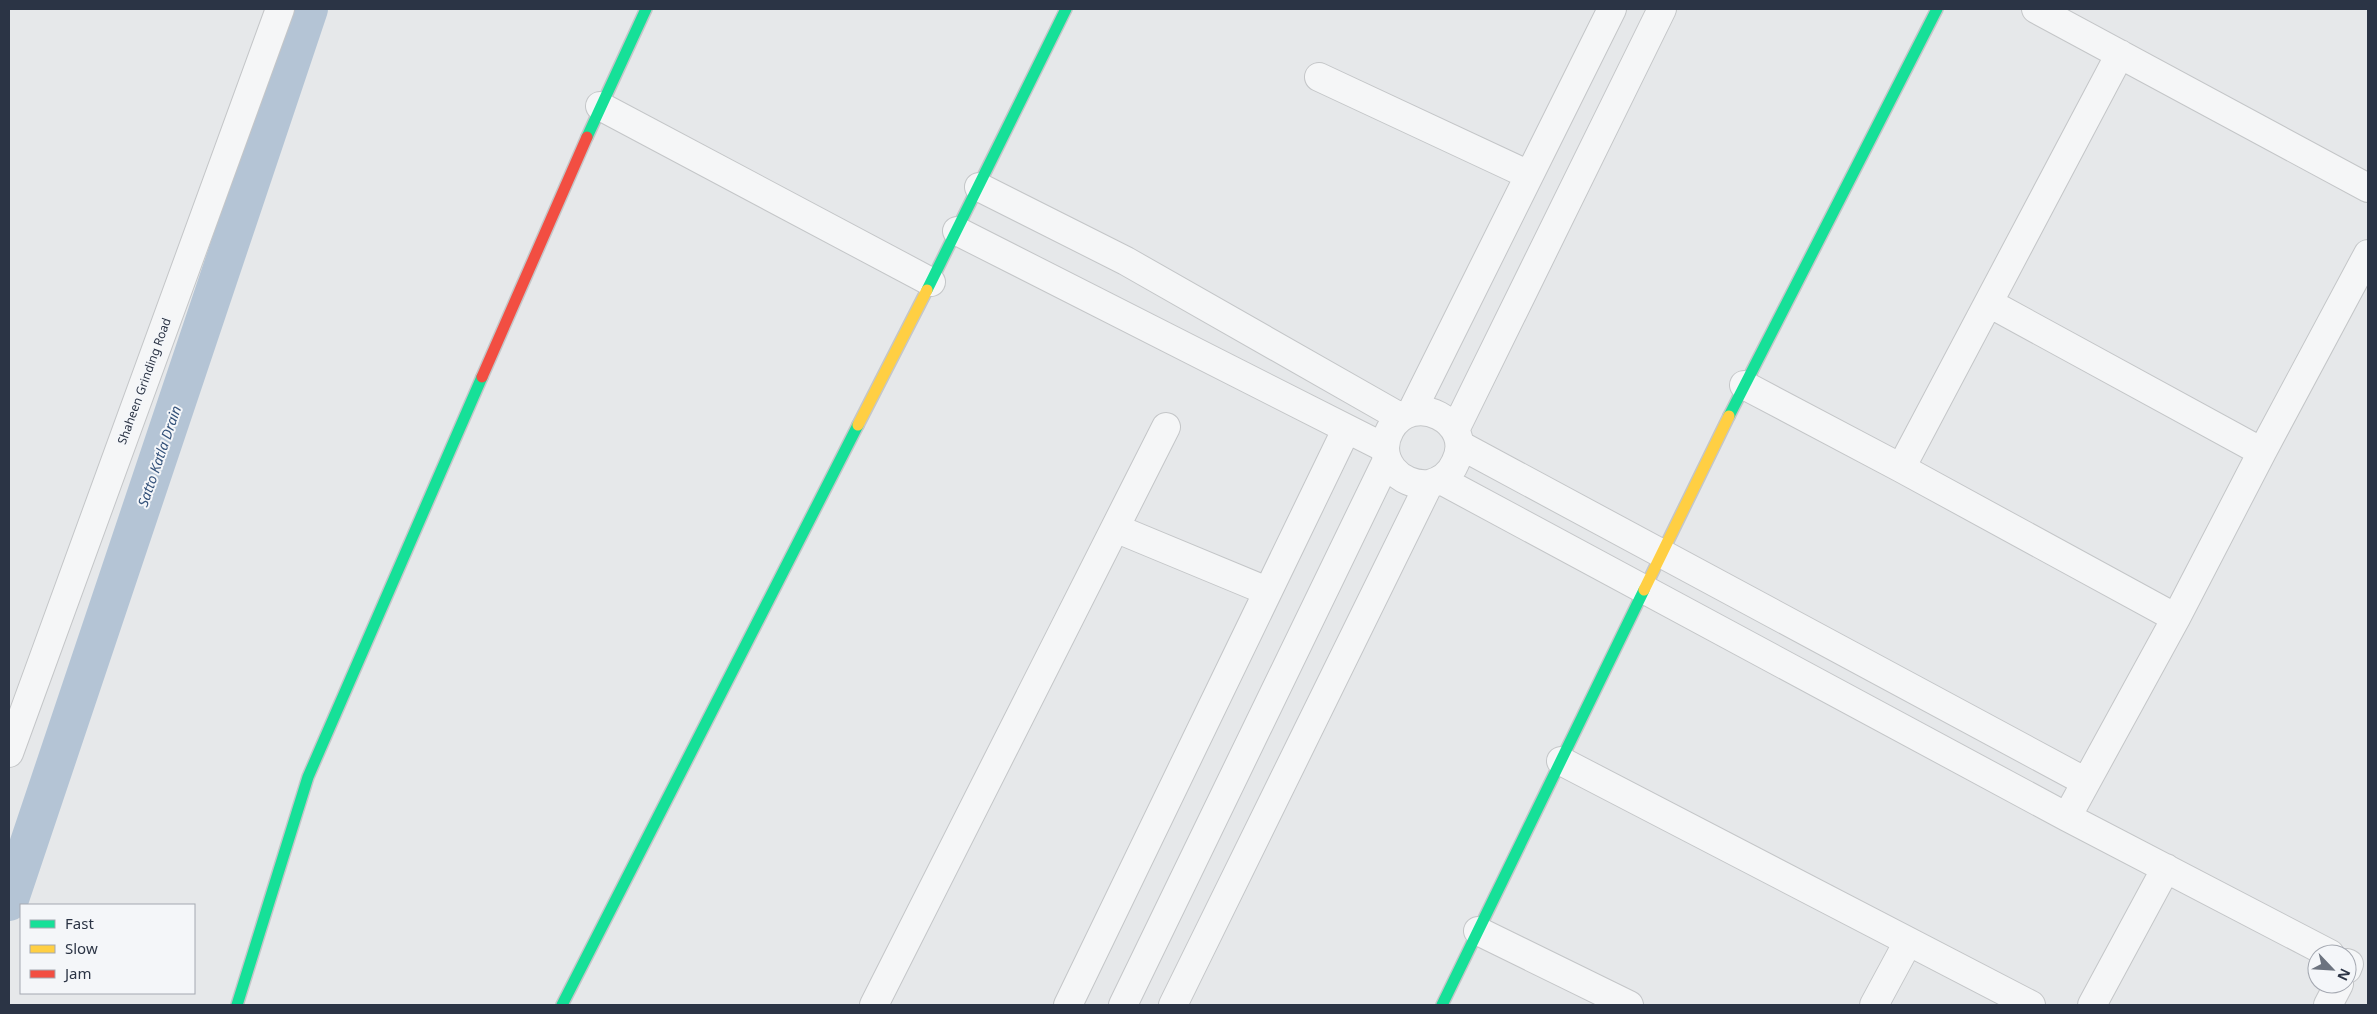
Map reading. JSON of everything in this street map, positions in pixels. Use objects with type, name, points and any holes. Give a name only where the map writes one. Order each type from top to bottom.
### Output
[{"type":"street","name":"Shaheen Grinding Road","points":[[9,753],[280,9]]},
{"type":"street","points":[[236,1005],[308,777],[600,106],[646,9]]},
{"type":"street","points":[[562,1005],[957,231],[1066,9]]},
{"type":"street","points":[[1123,1005],[1386,454],[1389,431],[1406,414],[1612,9]]},
{"type":"street","points":[[957,231],[1346,430],[1386,454],[1396,475],[1404,480],[1420,485],[1435,482],[1448,475],[1457,461],[1457,437],[1662,9]]},
{"type":"street","points":[[1442,1005],[1744,385],[1938,9]]},
{"type":"street","points":[[2036,9],[2368,188]]},
{"type":"street","points":[[1901,468],[2120,54]]},
{"type":"street","points":[[1319,77],[1529,175]]},
{"type":"street","points":[[600,106],[931,282]]},
{"type":"street","points":[[979,186],[1126,261],[1406,414],[1428,410],[1444,417],[1457,437],[1663,554],[2086,782]]},
{"type":"street","points":[[2067,817],[2176,618],[2368,254]]},
{"type":"street","points":[[1989,303],[2262,452]]},
{"type":"street","points":[[1744,385],[2176,618]]},
{"type":"street","points":[[874,1005],[1166,428]]},
{"type":"street","points":[[1068,1005],[1346,430]]},
{"type":"street","points":[[1435,482],[1644,588],[2067,817],[2311,944]]},
{"type":"street","points":[[1173,1005],[1435,482]]},
{"type":"street","points":[[1115,528],[1267,591]]},
{"type":"street","points":[[1561,761],[2031,1005]]},
{"type":"street","points":[[2092,1005],[2166,868]]},
{"type":"street","points":[[1478,931],[1629,1005]]},
{"type":"street","points":[[1874,1005],[1908,942]]},
{"type":"waterway","name":"Satto Katla Drain","points":[[9,902],[309,9]]},
{"type":"traffic: fast","points":[[587,137],[646,9]]},
{"type":"traffic: fast","points":[[927,290],[1066,9]]},
{"type":"traffic: fast","points":[[1729,416],[1937,9]]},
{"type":"traffic: fast","points":[[237,1005],[308,777],[482,377]]},
{"type":"traffic: fast","points":[[562,1005],[858,425]]},
{"type":"traffic: fast","points":[[1442,1005],[1644,590]]},
{"type":"traffic: slow","points":[[858,425],[927,290]]},
{"type":"traffic: slow","points":[[1644,590],[1729,416]]},
{"type":"traffic: jam","points":[[482,377],[587,137]]}]
